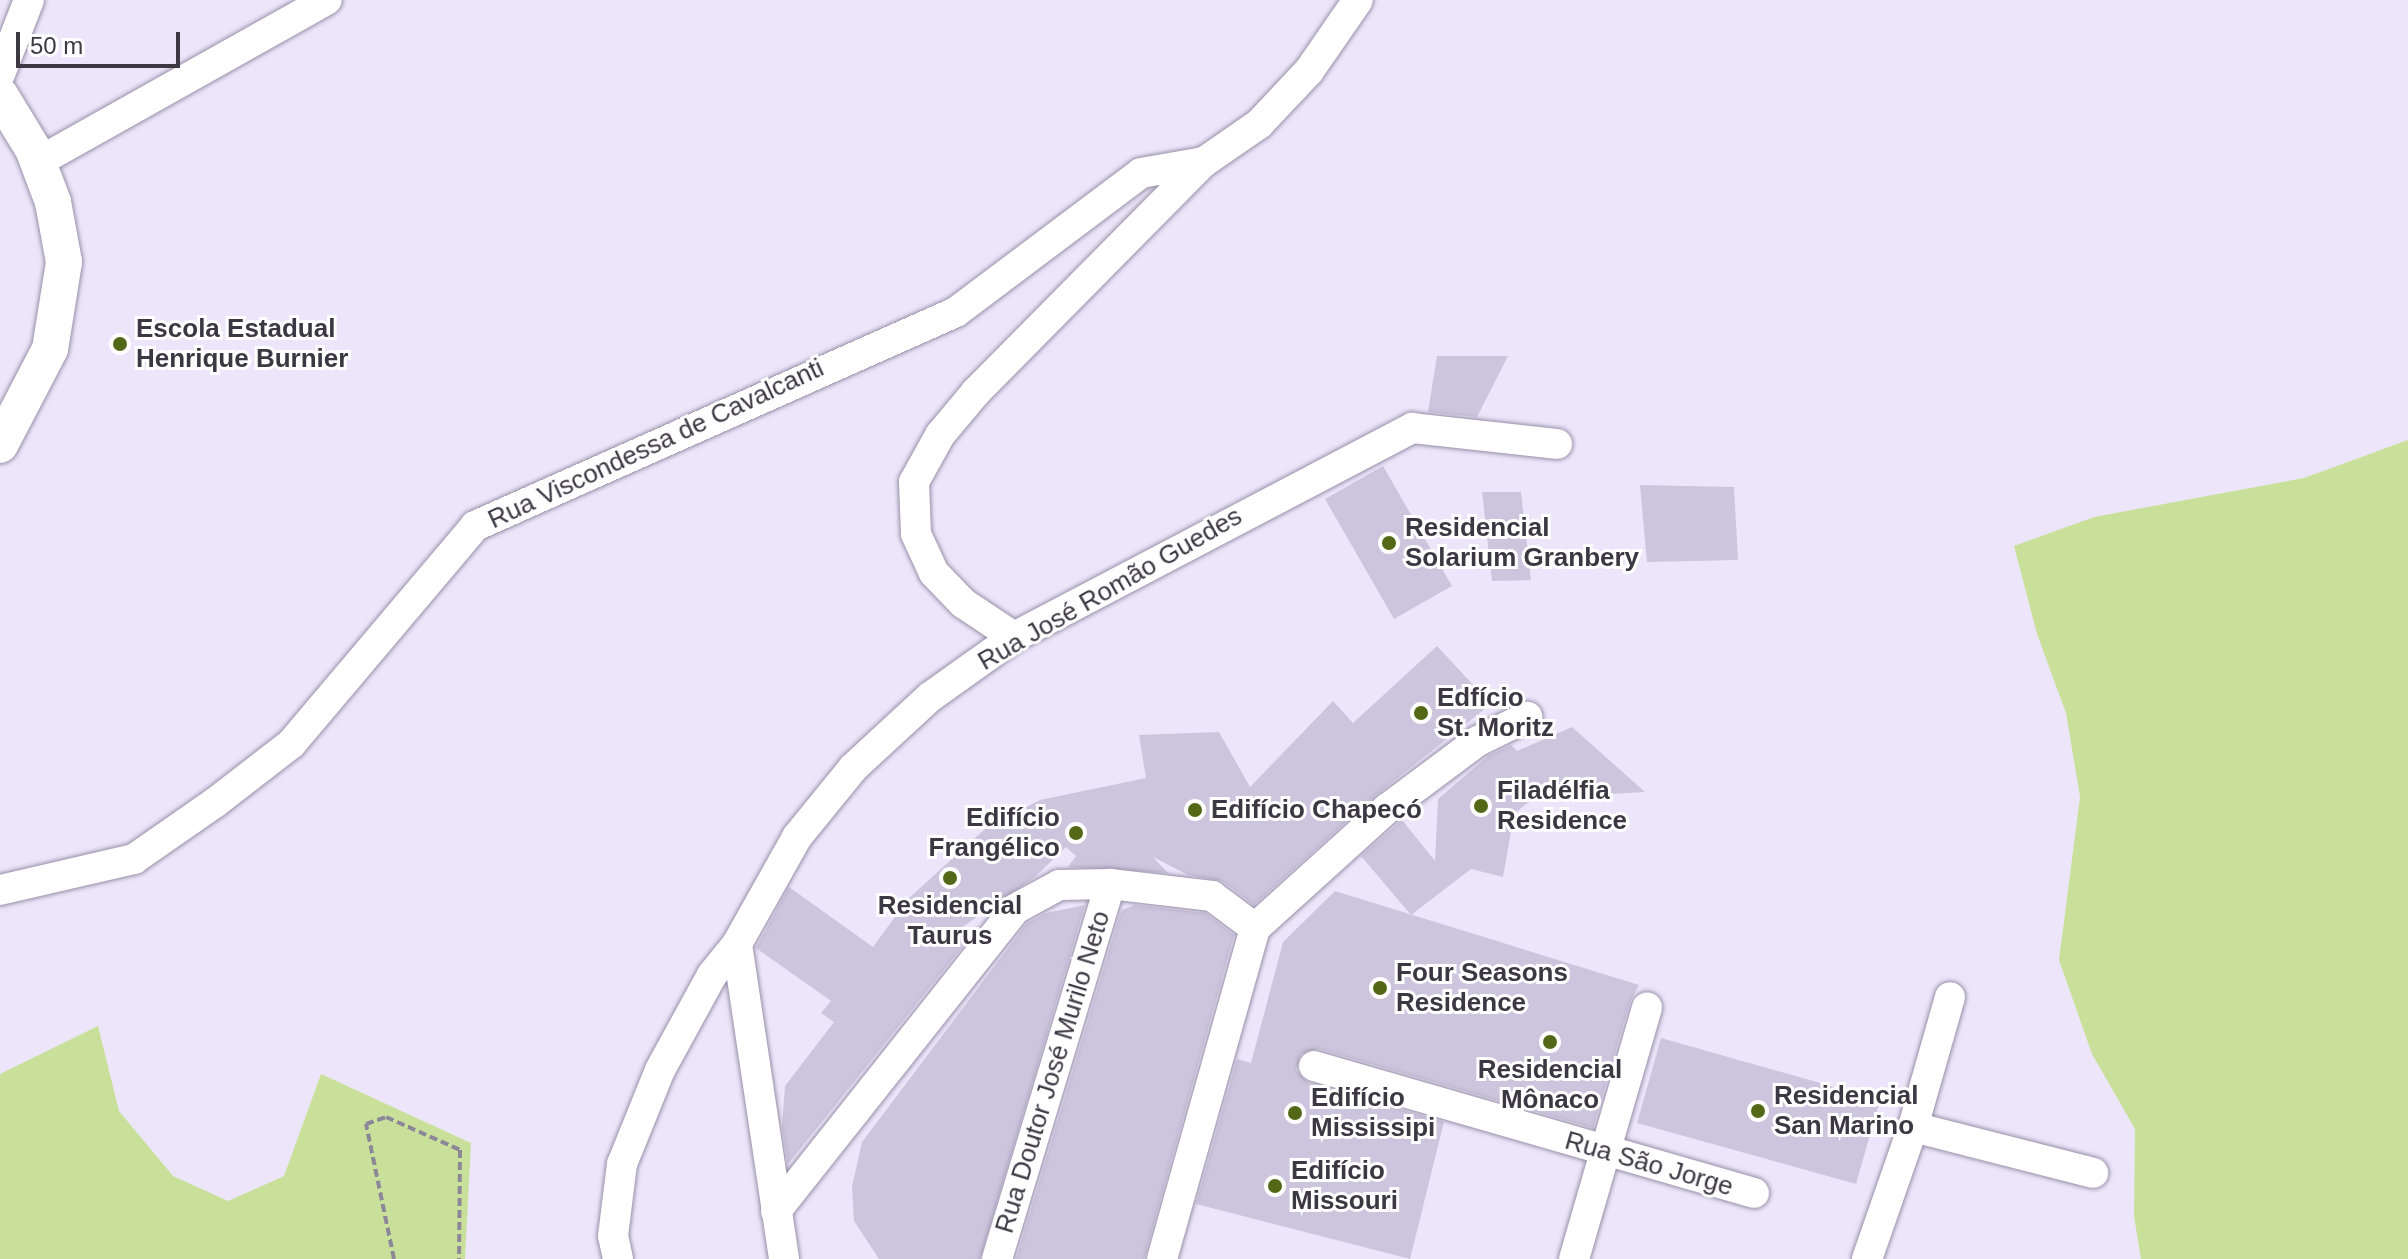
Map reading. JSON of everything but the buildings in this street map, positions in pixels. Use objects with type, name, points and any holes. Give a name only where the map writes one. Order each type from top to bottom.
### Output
[{"type":"main road","points":[[0,95],[38,162],[53,202],[64,262],[50,349],[0,445]]},
{"type":"street","points":[[0,74],[29,0]]},
{"type":"street","points":[[38,162],[327,0]]},
{"type":"street","points":[[1014,637],[963,603],[934,573],[916,534],[914,482],[940,435],[976,392],[1204,162],[1259,124],[1309,71],[1358,0]]},
{"type":"street","name":"Rua Viscondessa de Cavalcanti","points":[[0,890],[134,859],[216,802],[291,744],[475,526],[956,312],[1141,173],[1204,162]]},
{"type":"street","name":"Rua José Romão Guedes","points":[[618,1259],[613,1236],[622,1164],[660,1070],[712,975],[737,944],[797,837],[853,768],[930,697],[1014,637],[1412,428],[1557,444]]},
{"type":"street","points":[[1162,1259],[1255,928],[1388,808],[1478,741],[1527,717]]},
{"type":"street","points":[[776,1211],[1015,909],[1059,885],[1110,884],[1212,896],[1255,928]]},
{"type":"street","name":"Rua Doutor José Murilo Neto","points":[[997,1259],[1110,884]]},
{"type":"street","points":[[737,944],[784,1259]]},
{"type":"street","points":[[1867,1259],[1913,1127],[1950,997]]},
{"type":"street","points":[[1574,1259],[1647,1007]]},
{"type":"street","name":"Rua São Jorge","points":[[1314,1066],[1605,1153],[1754,1193]]},
{"type":"street","points":[[1913,1127],[2093,1173]]},
{"type":"path","points":[[394,1259],[366,1124],[386,1117],[460,1150],[459,1259]]},
{"type":"green space","points":[[2408,440],[2408,1259],[2141,1259],[2134,1216],[2135,1129],[2092,1054],[2059,960],[2080,797],[2066,713],[2037,634],[2014,546],[2094,517],[2304,478]]},
{"type":"green space","points":[[98,1026],[119,1111],[173,1176],[228,1201],[284,1176],[321,1074],[471,1143],[465,1259],[0,1259],[0,1074]]},
{"type":"place","name":"Escola Estadual Henrique Burnier","points":[[120,344]]},
{"type":"place","name":"Residencial Solarium Granbery","points":[[1389,543]]},
{"type":"place","name":"Edfício St. Moritz","points":[[1421,713]]},
{"type":"place","name":"Filadélfia Residence","points":[[1481,806]]},
{"type":"place","name":"Edifício Chapecó","points":[[1195,810]]},
{"type":"place","name":"Edifício Frangélico","points":[[1076,833]]},
{"type":"place","name":"Residencial Taurus","points":[[950,878]]},
{"type":"place","name":"Four Seasons Residence","points":[[1380,988]]},
{"type":"place","name":"Residencial Mônaco","points":[[1550,1042]]},
{"type":"place","name":"Residencial San Marino","points":[[1758,1111]]},
{"type":"place","name":"Edifício Mississipi","points":[[1295,1113]]},
{"type":"place","name":"Edifício Missouri","points":[[1275,1186]]}]
